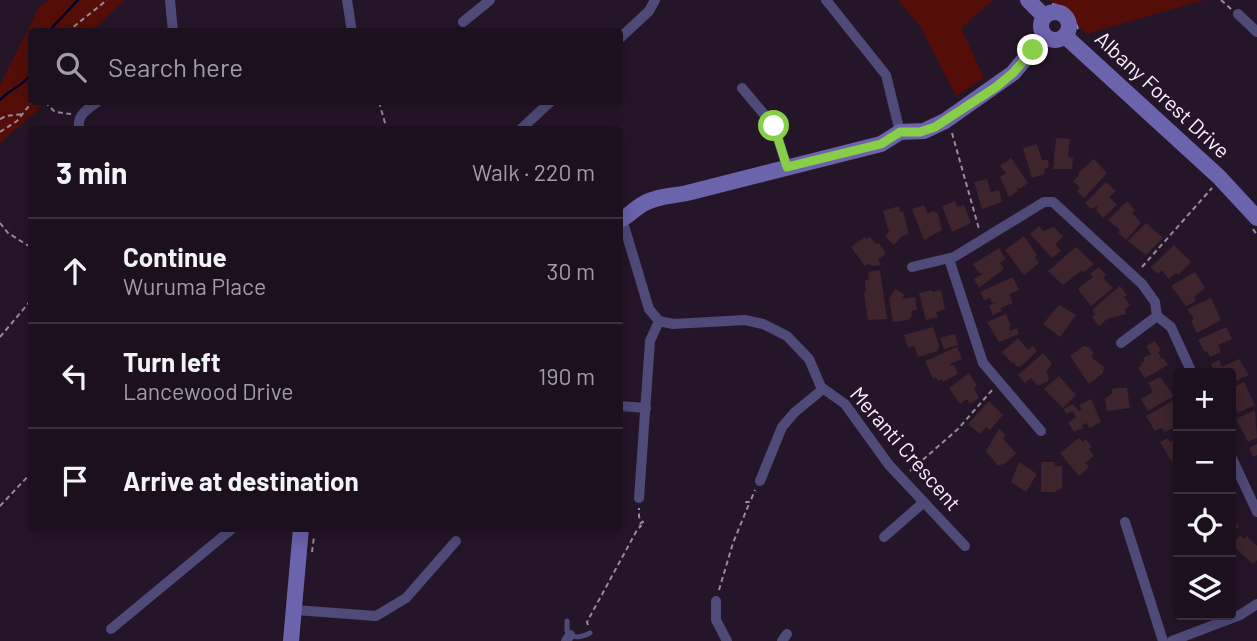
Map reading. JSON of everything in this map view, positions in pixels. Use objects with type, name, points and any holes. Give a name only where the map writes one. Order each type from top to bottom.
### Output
[{"type":"street","points":[[170,0],[173,28]]},
{"type":"street","points":[[347,0],[351,28]]},
{"type":"street","points":[[463,22],[490,0]]},
{"type":"street","points":[[623,35],[649,11],[655,0]]},
{"type":"street","points":[[826,0],[886,75],[900,132]]},
{"type":"street","points":[[1028,0],[1065,15],[1072,33],[1055,40],[1044,36],[1040,26],[1045,9]]},
{"type":"street","points":[[1238,14],[1257,32]]},
{"type":"street","name":"Albany Forest Drive","points":[[1072,33],[1219,177],[1257,218]]},
{"type":"street","points":[[623,218],[642,204],[656,198],[687,193],[881,144],[900,132],[924,131],[945,121],[1013,73],[1044,36]]},
{"type":"street","points":[[742,88],[774,126],[787,167]]},
{"type":"street","points":[[79,126],[80,116],[93,105]]},
{"type":"street","points":[[524,126],[547,105]]},
{"type":"street","points":[[912,267],[948,260],[1036,206],[1050,201],[1063,209],[1133,276],[1154,302],[1157,316],[1171,327],[1190,368]]},
{"type":"street","points":[[623,225],[637,262],[647,305],[659,321],[650,341],[639,498]]},
{"type":"street","points":[[948,260],[983,363],[1041,431]]},
{"type":"street","points":[[1121,343],[1157,316]]},
{"type":"street","name":"Meranti Crescent","points":[[659,321],[673,324],[735,320],[763,324],[787,336],[806,355],[823,389],[845,404],[880,454],[965,546]]},
{"type":"street","points":[[760,481],[782,427],[795,412],[823,389]]},
{"type":"street","points":[[623,406],[646,408]]},
{"type":"street","points":[[1236,467],[1257,512]]},
{"type":"street","points":[[884,537],[924,502]]},
{"type":"street","points":[[1125,522],[1163,641]]},
{"type":"street","points":[[111,629],[228,532]]},
{"type":"street","points":[[290,641],[301,532]]},
{"type":"street","points":[[295,610],[376,616],[406,598],[456,541]]},
{"type":"street","points":[[716,601],[716,620],[727,641]]},
{"type":"street","points":[[1172,641],[1240,615],[1257,604]]},
{"type":"lane","points":[[566,621],[568,638],[590,633]]},
{"type":"path","points":[[72,28],[107,0]]},
{"type":"path","points":[[1221,0],[1238,14]]},
{"type":"path","points":[[1045,9],[1061,5],[1070,12],[1072,33]]},
{"type":"path","points":[[0,132],[25,113],[30,105]]},
{"type":"path","points":[[48,105],[55,112],[80,116]]},
{"type":"path","points":[[380,105],[386,126]]},
{"type":"path","points":[[0,120],[6,116],[25,113]]},
{"type":"path","points":[[945,121],[953,135],[984,239]]},
{"type":"path","points":[[1133,276],[1205,198],[1219,177]]},
{"type":"path","points":[[0,223],[8,233],[28,246]]},
{"type":"path","points":[[0,337],[28,304]]},
{"type":"path","points":[[902,480],[958,429],[999,383]]},
{"type":"path","points":[[0,506],[28,475]]},
{"type":"path","points":[[716,601],[733,543],[749,504],[746,502],[750,502],[760,481]]},
{"type":"path","points":[[590,633],[587,622],[640,528],[639,522],[643,522],[639,517],[639,498]]},
{"type":"shaded area","points":[[48,0],[124,0],[95,28],[28,28],[39,7]]},
{"type":"shaded area","points":[[898,0],[993,0],[961,28],[984,78],[956,96],[920,26]]},
{"type":"shaded area","points":[[1050,0],[1204,0],[1087,34]]},
{"type":"shaded area","points":[[28,29],[28,105],[40,105],[39,109],[0,143],[0,85]]},
{"type":"building","points":[[1056,138],[1070,139],[1068,157],[1073,158],[1072,169],[1053,169]]},
{"type":"building","points":[[1037,144],[1042,160],[1048,160],[1049,166],[1044,170],[1045,174],[1032,178],[1023,148]]},
{"type":"building","points":[[1011,158],[1028,183],[1019,189],[1016,187],[1018,191],[1009,197],[1000,177],[1006,173],[1000,166]]},
{"type":"building","points":[[1094,159],[1107,173],[1084,198],[1073,181]]},
{"type":"building","points":[[987,179],[991,192],[999,190],[1002,202],[982,209],[974,182]]},
{"type":"building","points":[[1106,182],[1116,191],[1109,197],[1117,205],[1103,218],[1096,210],[1098,206],[1091,209],[1085,203]]},
{"type":"building","points":[[955,201],[957,207],[964,205],[971,223],[952,232],[942,206]]},
{"type":"building","points":[[1127,201],[1135,210],[1132,213],[1141,223],[1126,240],[1118,232],[1120,230],[1108,220]]},
{"type":"building","points":[[924,205],[927,213],[938,213],[942,230],[924,240],[912,209]]},
{"type":"building","points":[[899,206],[909,234],[902,236],[894,245],[885,236],[889,232],[883,211]]},
{"type":"building","points":[[1146,223],[1163,238],[1146,255],[1128,241]]},
{"type":"building","points":[[1039,226],[1043,231],[1054,227],[1063,237],[1055,244],[1061,251],[1052,258],[1030,234]]},
{"type":"building","points":[[1024,236],[1037,255],[1035,257],[1039,263],[1024,275],[1005,250]]},
{"type":"building","points":[[865,237],[870,237],[876,244],[879,243],[886,254],[878,260],[881,265],[865,266],[851,247]]},
{"type":"building","points":[[1174,245],[1191,262],[1178,275],[1176,273],[1169,279],[1162,270],[1158,274],[1151,267]]},
{"type":"building","points":[[1076,247],[1094,264],[1063,285],[1048,271]]},
{"type":"building","points":[[999,248],[1006,259],[1000,263],[1004,269],[979,288],[974,279],[983,273],[979,273],[973,264]]},
{"type":"building","points":[[1099,267],[1106,275],[1103,278],[1113,288],[1091,306],[1078,289],[1093,277],[1090,274]]},
{"type":"building","points":[[880,270],[887,319],[868,320],[865,280],[869,279],[868,272]]},
{"type":"building","points":[[1195,272],[1205,288],[1194,297],[1196,301],[1186,306],[1171,286]]},
{"type":"building","points":[[1013,277],[1019,290],[1009,294],[1013,303],[993,315],[989,306],[996,302],[992,303],[990,298],[984,300],[980,292]]},
{"type":"building","points":[[1120,286],[1130,305],[1125,309],[1126,314],[1107,319],[1099,326],[1092,317],[1095,314],[1092,310]]},
{"type":"building","points":[[896,289],[905,295],[902,299],[915,297],[917,310],[911,311],[912,316],[908,320],[893,322],[889,298]]},
{"type":"building","points":[[941,290],[945,309],[936,312],[938,317],[926,320],[919,293]]},
{"type":"building","points":[[1211,298],[1221,320],[1197,333],[1191,321],[1194,319],[1187,309]]},
{"type":"building","points":[[1059,305],[1076,315],[1060,337],[1043,324]]},
{"type":"building","points":[[1006,314],[1011,326],[1010,331],[1017,328],[1019,334],[999,342],[987,322]]},
{"type":"building","points":[[933,327],[940,348],[918,357],[914,346],[908,348],[904,335]]},
{"type":"building","points":[[1226,327],[1232,339],[1218,345],[1221,352],[1210,357],[1198,340]]},
{"type":"building","points":[[955,334],[958,345],[944,349],[940,338]]},
{"type":"building","points":[[1018,338],[1028,350],[1033,346],[1037,351],[1020,367],[1002,352]]},
{"type":"building","points":[[1155,341],[1161,351],[1158,352],[1161,357],[1158,359],[1163,358],[1168,365],[1145,378],[1138,368],[1145,361],[1143,358],[1151,354],[1146,346]]},
{"type":"building","points":[[1083,346],[1089,347],[1093,352],[1092,358],[1104,367],[1103,373],[1089,384],[1070,356]]},
{"type":"building","points":[[957,347],[962,359],[950,364],[954,365],[958,374],[943,382],[936,377],[933,379],[925,361]]},
{"type":"building","points":[[1043,353],[1052,363],[1046,373],[1049,376],[1048,381],[1038,386],[1031,378],[1025,383],[1018,375]]},
{"type":"building","points":[[1239,359],[1249,375],[1236,381],[1236,368],[1213,368],[1211,364],[1219,360],[1222,367]]},
{"type":"building","points":[[969,373],[977,386],[974,388],[979,398],[970,404],[967,399],[960,404],[949,388]]},
{"type":"building","points":[[1059,376],[1076,395],[1063,408],[1044,389]]},
{"type":"building","points":[[1160,377],[1173,397],[1148,411],[1141,399],[1153,392],[1148,383]]},
{"type":"building","points":[[1244,382],[1255,405],[1238,413],[1236,409],[1236,386]]},
{"type":"building","points":[[1127,388],[1130,408],[1107,411],[1105,399],[1112,393],[1112,389]]},
{"type":"building","points":[[1091,399],[1101,422],[1089,428],[1087,423],[1074,432],[1068,422],[1076,418],[1073,411],[1066,414],[1064,409],[1073,404],[1079,411],[1082,410],[1079,405]]},
{"type":"building","points":[[989,401],[1003,415],[990,430],[986,427],[980,434],[968,424]]},
{"type":"building","points":[[1173,401],[1173,428],[1165,432],[1161,428],[1155,431],[1146,416]]},
{"type":"building","points":[[1255,410],[1257,438],[1248,442],[1236,419]]},
{"type":"building","points":[[999,429],[1006,435],[1003,439],[1016,453],[1006,463],[998,466],[986,451]]},
{"type":"building","points":[[1079,438],[1083,442],[1086,439],[1094,456],[1085,463],[1089,467],[1079,476],[1060,453]]},
{"type":"building","points":[[1168,438],[1170,442],[1173,440],[1171,461],[1160,442]]},
{"type":"building","points":[[1257,444],[1257,455],[1253,457],[1249,448]]},
{"type":"building","points":[[1019,462],[1037,474],[1026,492],[1011,482]]},
{"type":"building","points":[[1041,462],[1055,462],[1055,466],[1062,466],[1062,488],[1055,492],[1041,492]]},
{"type":"building","points":[[1240,535],[1244,539],[1247,536],[1257,546],[1257,560],[1253,564],[1236,549],[1236,540]]},
{"type":"waterway","points":[[52,28],[78,0]]},
{"type":"waterway","points":[[0,100],[28,77]]},
{"type":"route","points":[[774,126],[787,167],[881,144],[900,132],[924,131],[941,124],[1004,81],[1033,50]]}]
